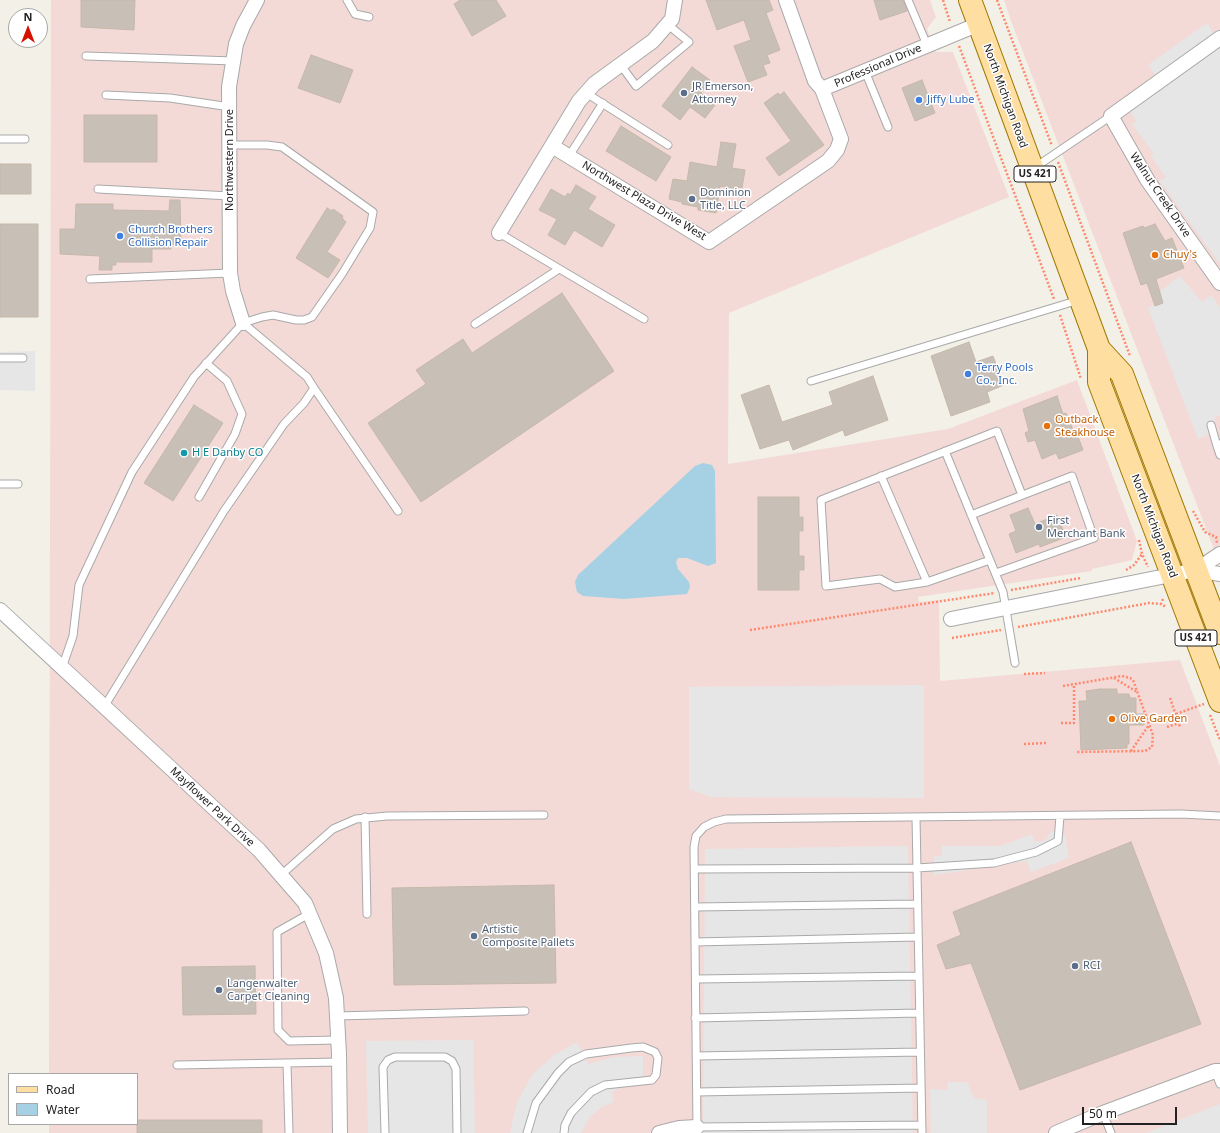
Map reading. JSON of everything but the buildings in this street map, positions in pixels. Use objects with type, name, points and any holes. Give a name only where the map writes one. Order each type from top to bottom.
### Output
[{"type":"main road","name":"North Michigan Road","points":[[970,0],[1100,349],[1122,374],[1220,633]]},
{"type":"main road","name":"North Michigan Road","points":[[1100,349],[1100,382],[1163,577],[1210,703]]},
{"type":"street","name":"Northwestern Drive","points":[[243,323],[233,291],[230,273],[229,87],[236,44],[243,26],[257,0]]},
{"type":"street","points":[[499,233],[579,101],[594,84],[653,41],[672,19],[675,0]]},
{"type":"street","name":"Professional Drive","points":[[786,0],[815,81],[822,89],[979,24]]},
{"type":"street","points":[[1111,116],[1220,38]]},
{"type":"street","name":"Northwest Plaza Drive West","points":[[552,146],[709,242],[828,161],[837,150],[840,139],[822,89]]},
{"type":"street","name":"Walnut Creek Drive","points":[[1111,116],[1148,181],[1220,283]]},
{"type":"street","points":[[951,619],[1196,570],[1219,555]]},
{"type":"street","points":[[1196,570],[1220,574]]},
{"type":"street","name":"Mayflower Park Drive","points":[[0,610],[259,850],[304,903],[326,953],[336,998],[339,1052],[340,1133]]},
{"type":"street","points":[[1056,1133],[1103,1113],[1219,1073]]},
{"type":"street","points":[[659,1133],[679,1128],[697,1130]]},
{"type":"lane","points":[[347,0],[355,14],[369,17]]},
{"type":"lane","points":[[908,0],[928,46]]},
{"type":"lane","points":[[620,64],[636,86],[689,42],[667,24]]},
{"type":"lane","points":[[86,56],[234,61]]},
{"type":"lane","points":[[865,71],[888,127]]},
{"type":"lane","points":[[586,93],[668,145]]},
{"type":"lane","points":[[106,95],[170,98],[230,107]]},
{"type":"lane","points":[[569,156],[603,103]]},
{"type":"lane","points":[[1032,169],[1111,116]]},
{"type":"lane","points":[[0,139],[25,139]]},
{"type":"lane","points":[[62,668],[73,636],[79,585],[132,472],[194,377],[243,323],[273,315],[296,320],[304,320],[312,317],[342,274],[370,228],[373,212],[282,148],[267,145],[230,145]]},
{"type":"lane","points":[[98,190],[230,196]]},
{"type":"lane","points":[[499,233],[644,319]]},
{"type":"lane","points":[[475,324],[559,269]]},
{"type":"lane","points":[[90,279],[230,273]]},
{"type":"lane","points":[[811,381],[1081,299]]},
{"type":"lane","points":[[243,323],[307,377],[398,511]]},
{"type":"lane","points":[[0,358],[23,358]]},
{"type":"lane","points":[[200,497],[235,434],[242,414],[227,381],[206,363]]},
{"type":"lane","points":[[104,707],[224,511],[284,424],[304,403],[314,388]]},
{"type":"lane","points":[[1211,425],[1219,445],[1220,455]]},
{"type":"lane","points":[[990,560],[927,582],[895,586],[880,579],[826,586],[821,500],[997,431],[1022,495]]},
{"type":"lane","points":[[945,451],[1003,592],[1011,628],[1015,662]]},
{"type":"lane","points":[[882,476],[927,582]]},
{"type":"lane","points":[[971,515],[1072,476],[1094,538],[996,573]]},
{"type":"lane","points":[[0,484],[18,484]]},
{"type":"lane","points":[[922,1125],[697,1130],[694,847],[696,836],[704,827],[719,820],[1201,814],[1220,816]]},
{"type":"lane","points":[[281,875],[333,829],[344,823],[365,817],[544,815]]},
{"type":"lane","points":[[694,869],[917,868],[994,863],[1036,852],[1058,841],[1060,816]]},
{"type":"lane","points":[[365,817],[367,914]]},
{"type":"lane","points":[[916,817],[922,1133]]},
{"type":"lane","points":[[695,907],[917,904]]},
{"type":"lane","points":[[309,914],[277,932],[278,1030],[289,1041],[339,1052]]},
{"type":"lane","points":[[695,942],[918,938]]},
{"type":"lane","points":[[696,979],[918,976]]},
{"type":"lane","points":[[337,1016],[525,1011]]},
{"type":"lane","points":[[695,1018],[919,1013]]},
{"type":"lane","points":[[527,1133],[531,1115],[536,1103],[558,1073],[569,1062],[586,1054],[631,1048],[643,1047],[655,1052],[658,1058],[657,1069],[656,1075],[652,1080],[605,1085],[591,1092],[571,1113],[565,1125],[564,1133]]},
{"type":"lane","points":[[177,1065],[287,1063],[339,1052]]},
{"type":"lane","points":[[696,1056],[920,1052]]},
{"type":"lane","points":[[385,1133],[383,1067],[388,1060],[395,1057],[445,1057],[452,1062],[456,1069],[457,1133]]},
{"type":"lane","points":[[287,1063],[289,1133]]},
{"type":"lane","points":[[697,1092],[921,1088]]},
{"type":"lane","points":[[1103,1113],[1111,1133]]},
{"type":"path","points":[[942,0],[1057,307],[1083,384]]},
{"type":"path","points":[[997,0],[1133,363]]},
{"type":"path","points":[[1191,506],[1205,532],[1216,537],[1220,537]]},
{"type":"path","points":[[1139,536],[1142,554],[1163,577],[1163,599],[1161,604]]},
{"type":"path","points":[[1216,537],[1219,555]]},
{"type":"path","points":[[1120,572],[1130,568],[1142,554]]},
{"type":"path","points":[[750,630],[1003,592],[1089,577]]},
{"type":"path","points":[[952,638],[1149,603],[1161,604],[1169,610]]},
{"type":"path","points":[[1024,674],[1045,673]]},
{"type":"path","points":[[1063,686],[1122,676],[1130,678],[1137,692],[1154,739],[1152,747],[1145,751],[1076,752]]},
{"type":"path","points":[[1113,678],[1137,692]]},
{"type":"path","points":[[1061,723],[1074,723],[1074,684]]},
{"type":"path","points":[[1170,698],[1180,727]]},
{"type":"path","points":[[1176,714],[1210,703],[1220,740]]},
{"type":"path","points":[[1167,727],[1179,722]]},
{"type":"path","points":[[1130,751],[1149,725]]},
{"type":"path","points":[[1024,744],[1046,743]]},
{"type":"shaded area","points":[[51,0],[930,0],[936,17],[927,29],[936,52],[953,52],[1009,197],[729,313],[728,464],[948,429],[1077,380],[1137,541],[1132,560],[1092,569],[1092,571],[918,597],[919,602],[939,600],[940,681],[1180,660],[1220,766],[1220,1133],[49,1133],[49,1125],[138,1125],[138,1073],[49,1073]]},
{"type":"shaded area","points":[[1004,0],[1220,0],[1220,565],[1011,21]]},
{"type":"shaded area","points":[[1207,23],[1220,42],[1220,264],[1160,181],[1166,177],[1151,156],[1154,154],[1132,124],[1136,121],[1129,110],[1163,86],[1148,65]]},
{"type":"shaded area","points":[[1180,276],[1200,300],[1203,301],[1211,295],[1220,307],[1220,416],[1218,415],[1211,425],[1208,435],[1198,439],[1148,308],[1159,304],[1154,296]]},
{"type":"shaded area","points":[[35,351],[35,391],[0,390],[0,352]]},
{"type":"shaded area","points":[[924,685],[924,798],[711,797],[689,789],[689,687]]},
{"type":"shaded area","points":[[1051,831],[1065,835],[1069,858],[1031,872],[1027,861],[934,875],[934,857],[942,855],[942,846],[1000,846],[1032,834],[1034,841],[1040,842],[1047,839]]},
{"type":"shaded area","points":[[908,846],[913,1133],[703,1133],[705,849]]},
{"type":"shaded area","points":[[473,1040],[475,1133],[368,1133],[366,1041]]},
{"type":"shaded area","points":[[577,1042],[588,1064],[614,1057],[643,1056],[643,1076],[612,1092],[613,1102],[602,1107],[589,1118],[581,1133],[510,1133],[517,1102],[533,1074],[554,1055]]},
{"type":"shaded area","points":[[948,1082],[967,1082],[974,1098],[987,1100],[987,1133],[931,1133],[930,1089],[947,1090]]},
{"type":"shaded area","points":[[1220,1104],[1220,1133],[1146,1133]]},
{"type":"water","points":[[703,463],[712,465],[715,471],[716,563],[708,566],[687,558],[678,558],[676,562],[678,569],[689,582],[690,587],[687,594],[624,599],[583,596],[577,592],[575,582],[578,575],[695,466]]},
{"type":"place","name":"JR Emerson, Attorney","points":[[684,93]]},
{"type":"place","name":"Jiffy Lube","points":[[919,100]]},
{"type":"place","name":"Dominion Title, LLC","points":[[692,199]]},
{"type":"place","name":"Church Brothers Collision Repair","points":[[120,236]]},
{"type":"place","name":"Chuy's","points":[[1155,255]]},
{"type":"place","name":"Terry Pools Co., Inc.","points":[[968,374]]},
{"type":"place","name":"Outback Steakhouse","points":[[1047,426]]},
{"type":"place","name":"H E Danby CO","points":[[184,453]]},
{"type":"place","name":"First Merchant Bank","points":[[1039,527]]},
{"type":"place","name":"Olive Garden","points":[[1112,719]]},
{"type":"place","name":"Artistic Composite Pallets","points":[[474,936]]},
{"type":"place","name":"RCI","points":[[1075,966]]},
{"type":"place","name":"Langenwalter Carpet Cleaning","points":[[219,990]]}]
